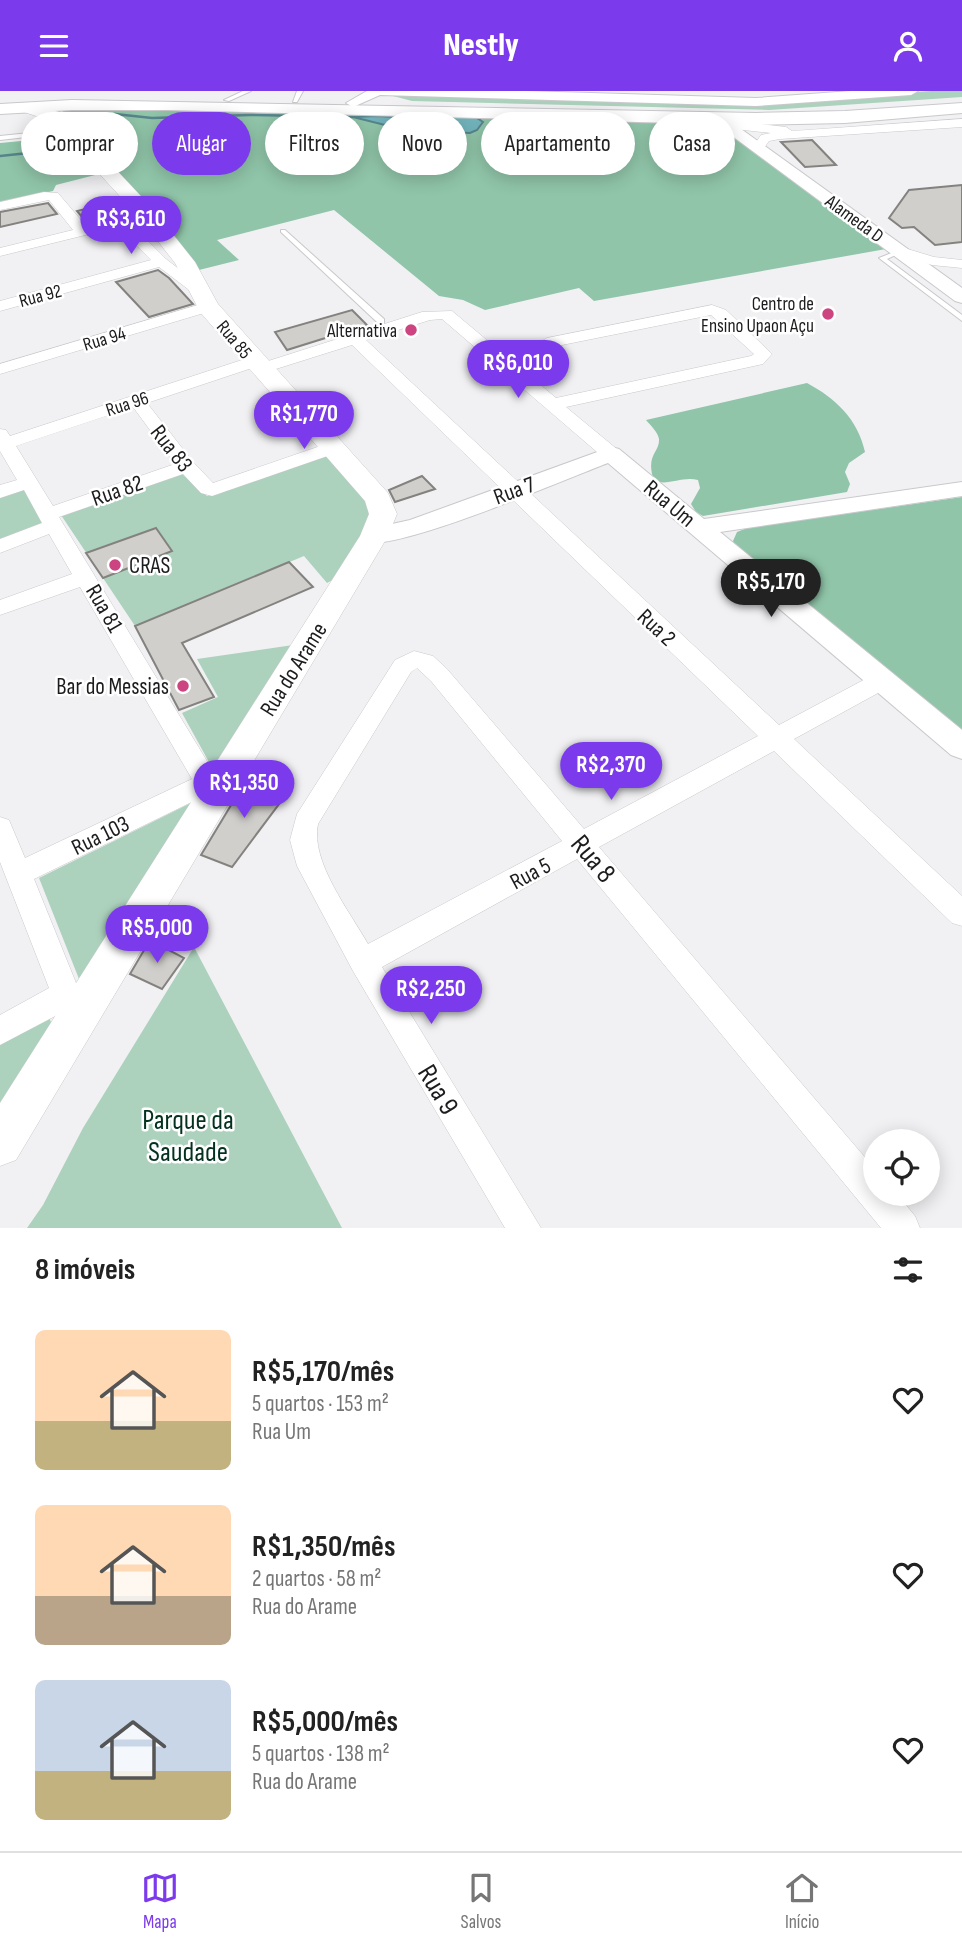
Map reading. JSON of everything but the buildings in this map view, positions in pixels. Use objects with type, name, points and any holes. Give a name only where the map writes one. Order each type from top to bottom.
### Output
[{"type":"main road","points":[[0,94],[227,100],[297,96],[353,103],[753,112],[962,101]]},
{"type":"main road","points":[[0,110],[72,105],[167,104],[717,106],[830,118],[962,108]]},
{"type":"main road","points":[[62,112],[61,109],[72,105]]},
{"type":"main road","points":[[27,108],[45,112]]},
{"type":"main road","name":"Rua 85","points":[[109,175],[178,252],[203,298],[257,365],[378,499],[379,525]]},
{"type":"main road","name":"Rua do Arame","points":[[0,1144],[71,1007],[379,525]]},
{"type":"street","points":[[378,91],[380,96],[392,104]]},
{"type":"street","points":[[353,103],[378,91],[717,106],[756,99],[850,91]]},
{"type":"street","points":[[535,91],[717,106],[755,126],[796,133]]},
{"type":"street","points":[[737,91],[756,99],[911,91]]},
{"type":"street","name":"Alameda D","points":[[717,106],[758,148],[962,297]]},
{"type":"street","points":[[755,126],[829,126],[962,115]]},
{"type":"street","points":[[758,148],[765,138],[796,133],[962,123]]},
{"type":"street","points":[[0,206],[44,196],[55,197],[82,231],[0,252]]},
{"type":"street","name":"Rua 85","points":[[82,231],[121,222],[161,262],[203,298]]},
{"type":"street","points":[[901,251],[932,261],[962,264]]},
{"type":"street","name":"Rua 92","points":[[0,306],[161,262]]},
{"type":"street","name":"Rua 94","points":[[0,369],[203,298]]},
{"type":"street","points":[[547,343],[712,310],[720,313],[764,354],[757,360],[553,404]]},
{"type":"street","name":"Rua 96","points":[[2,441],[354,338],[384,324],[442,313]]},
{"type":"street","name":"Rua Um","points":[[442,313],[450,316],[962,747]]},
{"type":"street","name":"Rua 2","points":[[354,338],[962,914]]},
{"type":"street","name":"Rua 83","points":[[136,400],[186,466],[204,487],[212,490],[332,448]]},
{"type":"street","name":"Rua 81","points":[[2,441],[213,785]]},
{"type":"street","name":"Rua 7","points":[[379,525],[416,527],[611,454]]},
{"type":"street","name":"Rua 82","points":[[0,546],[52,520],[186,466]]},
{"type":"street","points":[[0,492],[29,482]]},
{"type":"street","points":[[700,527],[962,489]]},
{"type":"street","points":[[0,608],[86,577]]},
{"type":"street","name":"Rua 8","points":[[302,837],[306,822],[403,666],[417,659],[439,675],[903,1228]]},
{"type":"street","name":"Rua 5","points":[[363,962],[881,681]]},
{"type":"street","name":"Rua 103","points":[[19,874],[213,785]]},
{"type":"street","points":[[0,828],[71,1007],[0,1031]]},
{"type":"street","name":"Rua 9","points":[[302,837],[306,858],[363,962],[524,1228]]},
{"type":"lane","points":[[227,100],[248,91]]},
{"type":"lane","points":[[0,138],[21,137]]},
{"type":"lane","points":[[283,231],[384,324]]},
{"type":"lane","points":[[901,251],[882,258],[962,319]]},
{"type":"green space","points":[[962,91],[962,97],[769,110],[412,101],[393,96],[748,104]]},
{"type":"green space","points":[[71,105],[309,112],[265,112],[265,175],[364,175],[364,114],[378,114],[378,175],[467,175],[467,117],[481,117],[481,175],[635,175],[635,122],[649,122],[649,175],[735,175],[735,137],[886,249],[594,301],[579,288],[485,310],[463,300],[439,296],[334,210],[217,240],[239,260],[199,270],[110,175],[138,175],[138,112],[62,112]]},
{"type":"green space","points":[[21,141],[21,175],[95,175],[56,185],[53,191],[0,203],[0,143]]},
{"type":"green space","points":[[807,383],[827,395],[844,411],[862,440],[865,452],[849,463],[845,472],[850,484],[847,492],[703,516],[696,512],[691,504],[700,488],[698,480],[654,481],[651,465],[659,439],[646,420]]},
{"type":"green space","points":[[331,452],[374,511],[340,576],[327,583],[304,556],[135,626],[61,515],[180,472],[207,496]]},
{"type":"green space","points":[[26,489],[48,523],[0,540],[0,498]]},
{"type":"green space","points":[[962,497],[962,734],[736,549],[733,541],[737,532],[747,528]]},
{"type":"green space","points":[[293,645],[215,773],[182,713],[218,697],[197,659]]},
{"type":"green space","points":[[197,800],[83,989],[39,878]]},
{"type":"green space","name":"Parque da Saudade","points":[[194,947],[342,1228],[27,1228],[43,1205],[83,1128]]},
{"type":"green space","points":[[49,1017],[57,1038],[0,1124],[0,1043]]},
{"type":"water","points":[[378,116],[378,123],[364,120],[364,117]]},
{"type":"water","points":[[467,116],[474,116],[481,121],[481,125],[467,133]]},
{"type":"waterway","points":[[0,156],[66,149],[116,119],[115,114],[152,118],[265,115]]},
{"type":"place","name":"Centro de Ensino Upaon Açu","points":[[828,314]]},
{"type":"place","name":"Alternativa","points":[[411,330]]},
{"type":"place","name":"CRAS","points":[[115,565]]},
{"type":"place","name":"Bar do Messias","points":[[183,686]]}]
